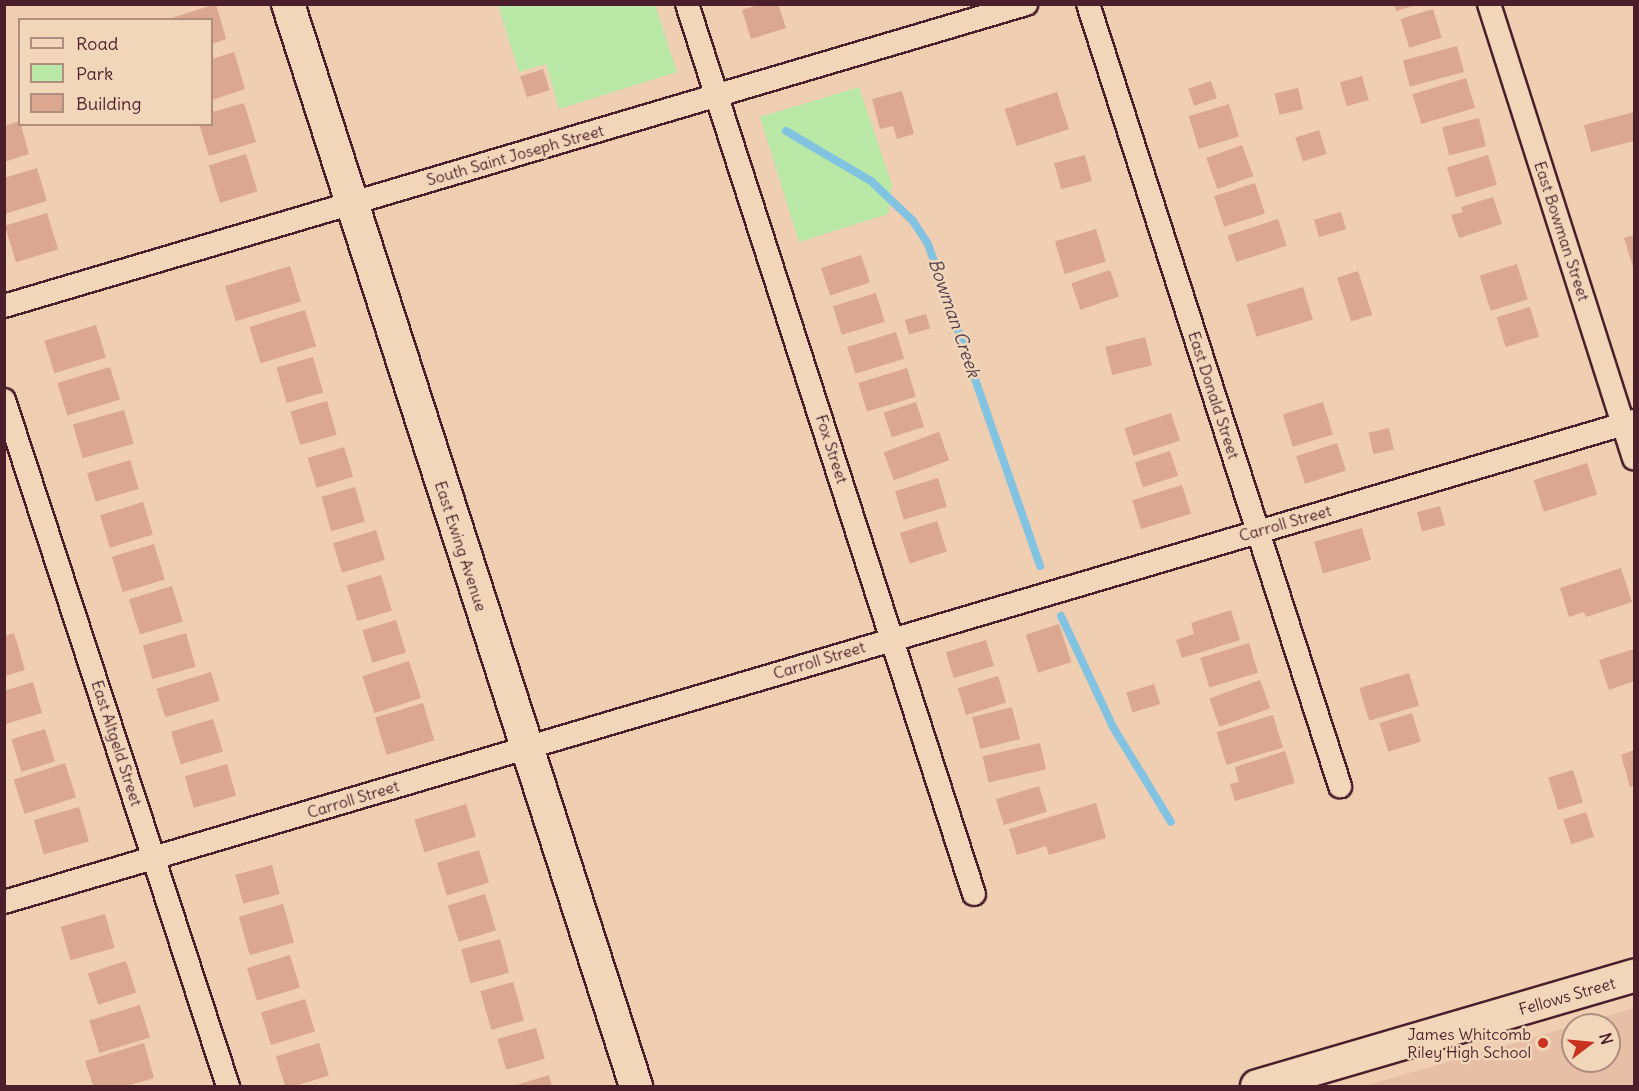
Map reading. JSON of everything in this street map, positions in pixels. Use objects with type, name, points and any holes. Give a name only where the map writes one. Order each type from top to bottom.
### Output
[{"type":"street","name":"East Ewing Avenue","points":[[288,4],[636,1086]]},
{"type":"street","name":"Fox Street","points":[[687,4],[974,894]]},
{"type":"street","name":"South Saint Joseph Street","points":[[4,306],[1026,4]]},
{"type":"street","name":"East Donald Street","points":[[1088,4],[1340,786]]},
{"type":"street","name":"East Bowman Street","points":[[1489,4],[1629,423],[1635,458]]},
{"type":"street","name":"East Altgeld Street","points":[[4,400],[228,1086]]},
{"type":"street","name":"Carroll Street","points":[[4,902],[893,638],[1629,423]]},
{"type":"street","name":"Fellows Street","points":[[1257,1086],[1635,976]]},
{"type":"shaded area","name":"James Whitcomb Riley High School","points":[[1634,1008],[1634,1086],[1364,1086],[1561,1029],[1561,1073],[1621,1073],[1621,1013],[1617,1013]]},
{"type":"green space","points":[[498,5],[655,5],[677,72],[559,109],[546,64],[519,72]]},
{"type":"green space","points":[[859,87],[892,185],[888,214],[799,242],[760,117]]},
{"type":"building","points":[[216,4],[226,39],[213,44],[213,18],[171,18]]},
{"type":"building","points":[[760,4],[778,4],[786,28],[751,39],[742,10]]},
{"type":"building","points":[[1394,4],[1416,4],[1416,5],[1396,11]]},
{"type":"building","points":[[1433,9],[1442,38],[1409,48],[1400,19]]},
{"type":"building","points":[[1457,46],[1464,72],[1410,87],[1403,60]]},
{"type":"building","points":[[234,52],[245,89],[213,100],[213,59]]},
{"type":"building","points":[[543,69],[550,90],[527,97],[520,76]]},
{"type":"building","points":[[1362,76],[1369,100],[1347,106],[1340,82]]},
{"type":"building","points":[[1466,78],[1475,108],[1422,124],[1412,94]]},
{"type":"building","points":[[1211,81],[1217,98],[1194,106],[1188,89]]},
{"type":"building","points":[[1298,88],[1303,109],[1280,115],[1275,93]]},
{"type":"building","points":[[902,91],[914,134],[897,139],[893,126],[880,129],[872,99]]},
{"type":"building","points":[[1057,92],[1069,129],[1017,146],[1005,109]]},
{"type":"building","points":[[244,103],[256,142],[209,156],[200,126],[213,126],[213,112]]},
{"type":"building","points":[[1229,104],[1239,137],[1199,149],[1189,116]]},
{"type":"building","points":[[1634,112],[1634,141],[1591,152],[1584,125]]},
{"type":"building","points":[[1479,118],[1486,146],[1449,155],[1442,127]]},
{"type":"building","points":[[18,122],[29,154],[4,162],[4,126]]},
{"type":"building","points":[[1319,130],[1327,154],[1303,162],[1295,138]]},
{"type":"building","points":[[1242,145],[1253,176],[1218,189],[1206,158]]},
{"type":"building","points":[[246,154],[257,191],[220,203],[209,165]]},
{"type":"building","points":[[1085,155],[1092,181],[1061,189],[1054,163]]},
{"type":"building","points":[[1488,155],[1497,185],[1456,197],[1447,168]]},
{"type":"building","points":[[37,168],[47,201],[4,214],[4,178]]},
{"type":"building","points":[[1255,183],[1265,213],[1224,227],[1214,196]]},
{"type":"building","points":[[1493,197],[1502,224],[1459,238],[1451,215],[1463,212],[1461,207]]},
{"type":"building","points":[[1341,212],[1346,229],[1319,237],[1314,220]]},
{"type":"building","points":[[47,213],[58,249],[16,262],[5,226]]},
{"type":"building","points":[[1278,219],[1287,246],[1236,262],[1228,235]]},
{"type":"building","points":[[1096,229],[1106,262],[1065,274],[1055,242]]},
{"type":"building","points":[[1634,235],[1634,270],[1624,238]]},
{"type":"building","points":[[861,255],[870,283],[830,296],[821,268]]},
{"type":"building","points":[[1517,264],[1528,299],[1491,311],[1480,275]]},
{"type":"building","points":[[290,266],[301,301],[236,321],[225,286]]},
{"type":"building","points":[[1110,270],[1119,296],[1080,310],[1071,283]]},
{"type":"building","points":[[1358,271],[1372,315],[1351,322],[1337,278]]},
{"type":"building","points":[[1303,287],[1313,320],[1257,337],[1247,304]]},
{"type":"building","points":[[876,293],[885,322],[842,335],[833,306]]},
{"type":"building","points":[[1530,307],[1539,337],[1506,347],[1497,317]]},
{"type":"building","points":[[305,310],[316,346],[261,363],[250,327]]},
{"type":"building","points":[[926,314],[930,328],[909,334],[905,320]]},
{"type":"building","points":[[96,325],[106,358],[54,373],[44,341]]},
{"type":"building","points":[[896,332],[904,359],[855,374],[847,347]]},
{"type":"building","points":[[1145,337],[1152,365],[1112,375],[1105,347]]},
{"type":"building","points":[[313,357],[323,393],[287,403],[276,367]]},
{"type":"building","points":[[110,367],[120,400],[67,416],[57,383]]},
{"type":"building","points":[[907,368],[916,397],[867,412],[858,383]]},
{"type":"building","points":[[327,401],[337,435],[300,445],[290,411]]},
{"type":"building","points":[[916,402],[924,427],[892,437],[884,413]]},
{"type":"building","points":[[1323,402],[1333,435],[1293,447],[1283,414]]},
{"type":"building","points":[[124,410],[134,444],[83,458],[73,425]]},
{"type":"building","points":[[1171,413],[1180,441],[1133,456],[1124,428]]},
{"type":"building","points":[[1389,428],[1394,449],[1373,454],[1369,433]]},
{"type":"building","points":[[939,432],[949,460],[894,480],[884,452]]},
{"type":"building","points":[[1337,443],[1346,471],[1305,484],[1296,456]]},
{"type":"building","points":[[344,447],[353,477],[317,488],[308,458]]},
{"type":"building","points":[[1170,451],[1178,476],[1143,487],[1135,462]]},
{"type":"building","points":[[130,460],[139,489],[96,502],[87,473]]},
{"type":"building","points":[[1587,463],[1597,494],[1544,512],[1534,480]]},
{"type":"building","points":[[938,478],[947,507],[904,520],[895,491]]},
{"type":"building","points":[[1182,485],[1191,514],[1141,529],[1132,500]]},
{"type":"building","points":[[355,487],[365,522],[331,531],[321,497]]},
{"type":"building","points":[[143,502],[153,535],[110,548],[100,515]]},
{"type":"building","points":[[1440,506],[1445,525],[1422,532],[1417,512]]},
{"type":"building","points":[[937,521],[947,551],[910,563],[900,533]]},
{"type":"building","points":[[1362,528],[1371,560],[1323,574],[1314,542]]},
{"type":"building","points":[[376,530],[385,560],[342,573],[333,543]]},
{"type":"building","points":[[154,544],[165,579],[123,592],[112,557]]},
{"type":"building","points":[[1621,568],[1632,602],[1586,617],[1584,612],[1569,617],[1560,588]]},
{"type":"building","points":[[381,575],[392,610],[357,621],[347,586]]},
{"type":"building","points":[[172,586],[183,621],[140,635],[129,599]]},
{"type":"building","points":[[1231,610],[1240,640],[1182,658],[1176,640],[1194,634],[1191,623]]},
{"type":"building","points":[[396,620],[406,653],[372,663],[363,630]]},
{"type":"building","points":[[1059,624],[1071,662],[1038,673],[1026,635]]},
{"type":"building","points":[[14,633],[25,670],[5,676],[5,636]]},
{"type":"building","points":[[186,633],[196,667],[152,679],[143,645]]},
{"type":"building","points":[[986,640],[994,666],[954,678],[946,652]]},
{"type":"building","points":[[1249,643],[1258,673],[1209,688],[1200,658]]},
{"type":"building","points":[[1634,649],[1634,681],[1609,690],[1599,660]]},
{"type":"building","points":[[409,661],[421,698],[374,713],[362,676]]},
{"type":"building","points":[[211,672],[220,701],[165,717],[156,689]]},
{"type":"building","points":[[1409,673],[1419,706],[1369,721],[1359,688]]},
{"type":"building","points":[[998,676],[1006,703],[966,715],[958,688]]},
{"type":"building","points":[[1260,680],[1270,708],[1220,727],[1209,698]]},
{"type":"building","points":[[33,682],[42,713],[6,724],[4,691]]},
{"type":"building","points":[[1154,684],[1160,704],[1132,713],[1126,692]]},
{"type":"building","points":[[423,703],[434,740],[387,755],[375,718]]},
{"type":"building","points":[[1012,707],[1020,739],[980,749],[972,717]]},
{"type":"building","points":[[1412,713],[1421,742],[1388,752],[1379,723]]},
{"type":"building","points":[[1273,715],[1283,748],[1227,765],[1217,732]]},
{"type":"building","points":[[213,719],[223,752],[181,764],[171,732]]},
{"type":"building","points":[[45,729],[55,762],[21,772],[12,739]]},
{"type":"building","points":[[1040,743],[1046,769],[989,783],[983,756]]},
{"type":"building","points":[[1634,750],[1634,786],[1630,787],[1621,755]]},
{"type":"building","points":[[1285,751],[1295,783],[1235,801],[1230,784],[1239,782],[1235,767]]},
{"type":"building","points":[[65,763],[76,797],[25,814],[14,780]]},
{"type":"building","points":[[227,764],[236,796],[194,808],[185,776]]},
{"type":"building","points":[[1573,770],[1583,803],[1558,810],[1548,778]]},
{"type":"building","points":[[1039,786],[1047,812],[1004,825],[996,799]]},
{"type":"building","points":[[1096,803],[1106,838],[1049,855],[1046,846],[1017,855],[1009,829]]},
{"type":"building","points":[[466,804],[476,837],[424,852],[414,820]]},
{"type":"building","points":[[79,807],[89,842],[44,855],[34,820]]},
{"type":"building","points":[[1586,812],[1594,837],[1571,844],[1563,819]]},
{"type":"building","points":[[479,850],[489,883],[447,895],[437,863]]},
{"type":"building","points":[[272,865],[280,894],[243,904],[235,875]]},
{"type":"building","points":[[485,894],[496,930],[459,942],[448,905]]},
{"type":"building","points":[[283,904],[294,942],[250,955],[239,917]]},
{"type":"building","points":[[105,914],[115,948],[70,960],[61,927]]},
{"type":"building","points":[[500,939],[509,973],[470,983],[461,949]]},
{"type":"building","points":[[290,955],[300,988],[257,1001],[247,968]]},
{"type":"building","points":[[126,961],[136,992],[98,1005],[88,973]]},
{"type":"building","points":[[513,982],[524,1020],[491,1030],[480,991]]},
{"type":"building","points":[[305,999],[315,1032],[271,1045],[261,1012]]},
{"type":"building","points":[[140,1005],[150,1038],[99,1053],[89,1020]]},
{"type":"building","points":[[536,1028],[545,1059],[506,1070],[498,1039]]},
{"type":"building","points":[[144,1043],[154,1078],[127,1086],[93,1086],[85,1061]]},
{"type":"building","points":[[319,1043],[329,1076],[295,1086],[285,1086],[276,1056]]},
{"type":"building","points":[[549,1075],[552,1086],[513,1086]]},
{"type":"waterway","name":"Bowman Creek","points":[[786,131],[871,181],[913,221],[928,244],[1040,566]]},
{"type":"waterway","name":"Bowman Creek","points":[[1061,616],[1113,727],[1171,822]]},
{"type":"place","name":"James Whitcomb Riley High School","points":[[1543,1043]]}]
